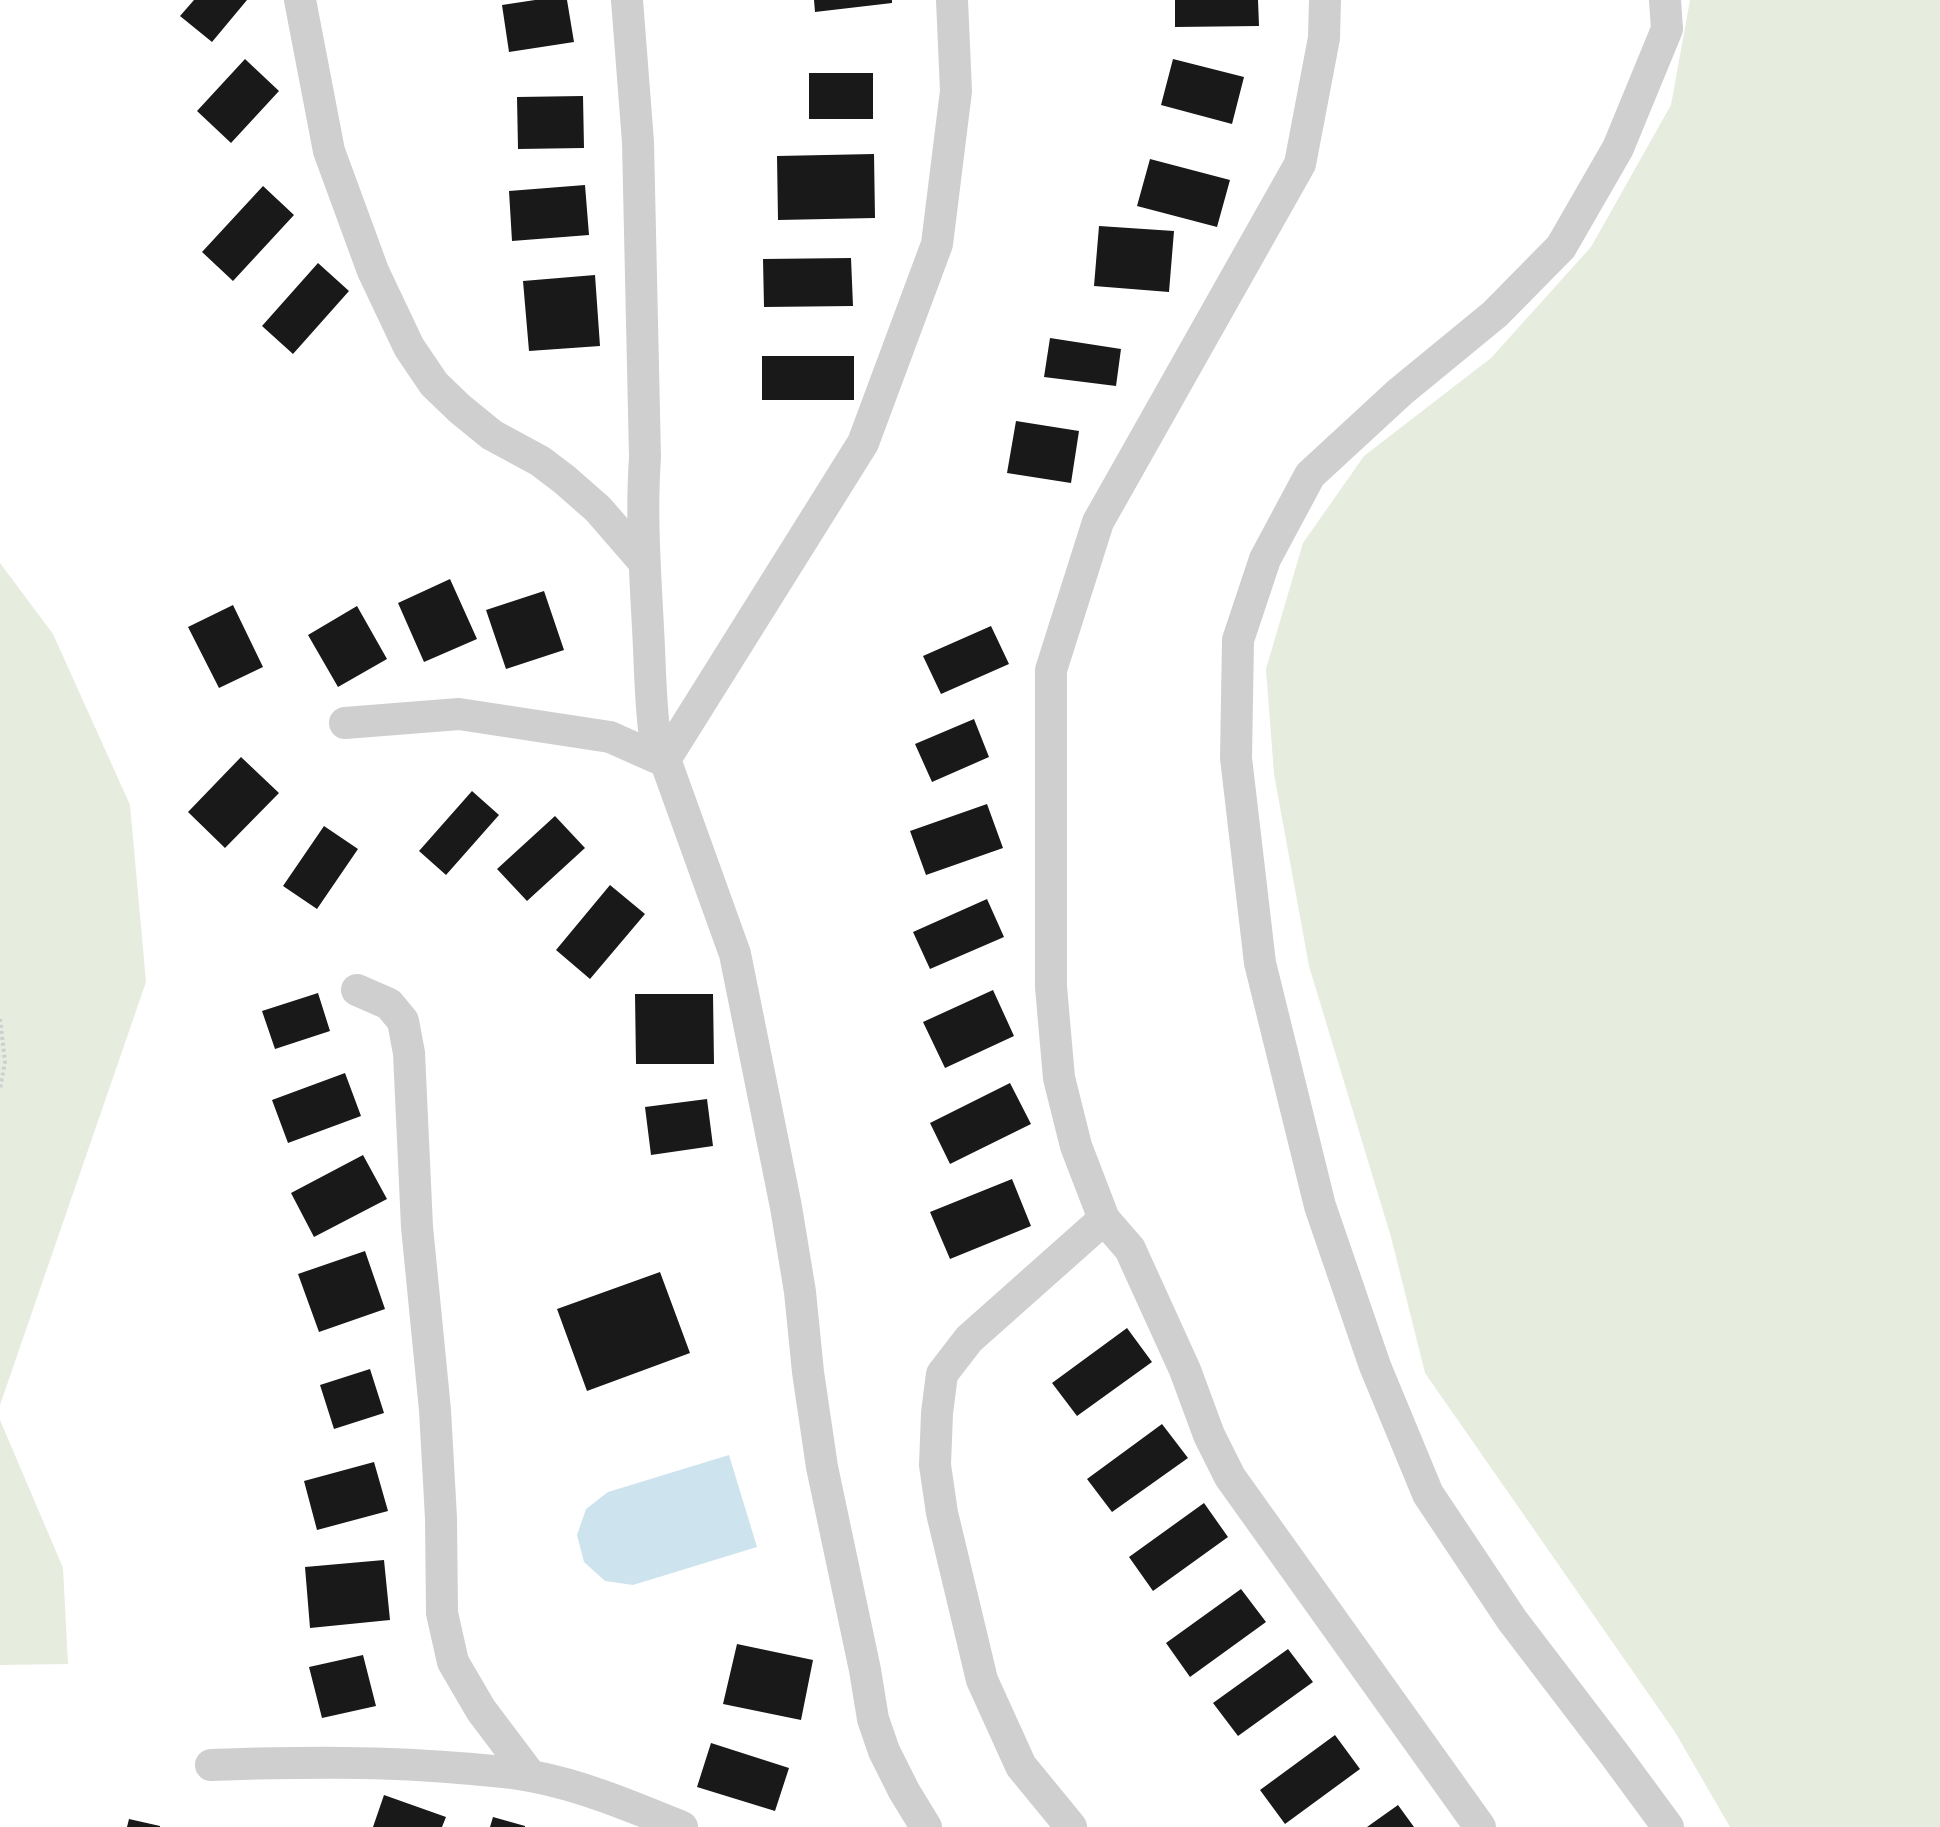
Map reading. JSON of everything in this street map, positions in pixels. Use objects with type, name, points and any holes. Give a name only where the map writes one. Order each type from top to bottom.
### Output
[{"type":"street","points":[[300,0],[329,151],[374,272],[409,347],[434,384],[454,403],[492,435],[540,461],[566,480],[598,509],[644,562]]},
{"type":"street","points":[[627,0],[638,142],[644,445],[642,498],[649,631],[649,690],[654,729],[735,954],[786,1207],[800,1292],[808,1372],[822,1467],[865,1670],[873,1719],[884,1751],[904,1791],[926,1827]]},
{"type":"street","points":[[664,761],[863,443],[937,244],[957,91],[952,0]]},
{"type":"street","points":[[1325,0],[1324,38],[1300,164],[1098,522],[1051,670],[1051,987],[1059,1078],[1076,1146],[1104,1219],[1130,1248],[1185,1370],[1209,1436],[1230,1477],[1480,1827]]},
{"type":"street","points":[[1665,0],[1667,29],[1618,148],[1562,246],[1495,314],[1400,392],[1310,475],[1265,559],[1238,640],[1236,758],[1260,963],[1320,1206],[1375,1366],[1428,1494],[1512,1620],[1668,1827]]},
{"type":"street","points":[[345,723],[459,714],[610,736],[664,761]]},
{"type":"street","points":[[357,990],[389,1004],[403,1021],[409,1053],[417,1227],[435,1410],[441,1518],[442,1613],[453,1662],[480,1710],[530,1775]]},
{"type":"street","points":[[1071,1827],[1022,1766],[982,1680],[942,1513],[935,1465],[936,1413],[942,1374],[969,1339],[1104,1219]]},
{"type":"street","points":[[211,1765],[307,1762],[390,1763],[530,1775],[598,1793],[682,1827]]},
{"type":"path","points":[[0,1019],[5,1062],[0,1089]]},
{"type":"shaded area","points":[[1690,0],[1940,0],[1940,1827],[1730,1827],[1675,1732],[1425,1373],[1391,1237],[1309,966],[1274,774],[1266,669],[1303,543],[1364,456],[1491,358],[1591,247],[1671,105]]},
{"type":"shaded area","points":[[0,563],[53,634],[130,805],[146,982],[0,1405]]},
{"type":"shaded area","points":[[0,1420],[63,1568],[68,1664],[0,1665]]},
{"type":"water","points":[[729,1455],[757,1547],[633,1585],[605,1581],[584,1562],[577,1535],[586,1509],[608,1492]]},
{"type":"building","points":[[194,0],[247,0],[212,42],[180,16]]},
{"type":"building","points":[[535,0],[567,0],[574,42],[509,52],[502,5]]},
{"type":"building","points":[[814,0],[892,0],[892,3],[815,12]]},
{"type":"building","points":[[1175,0],[1258,0],[1259,26],[1175,27]]},
{"type":"building","points":[[245,59],[279,91],[231,143],[197,111]]},
{"type":"building","points":[[1173,59],[1244,77],[1232,124],[1161,105]]},
{"type":"building","points":[[809,73],[873,73],[873,119],[809,119]]},
{"type":"building","points":[[583,96],[584,148],[518,149],[517,97]]},
{"type":"building","points":[[874,154],[875,218],[778,220],[777,156]]},
{"type":"building","points":[[1150,159],[1230,180],[1217,227],[1137,206]]},
{"type":"building","points":[[585,185],[589,235],[512,241],[509,191]]},
{"type":"building","points":[[263,186],[294,215],[233,281],[202,252]]},
{"type":"building","points":[[1099,226],[1174,231],[1169,292],[1094,286]]},
{"type":"building","points":[[851,258],[853,306],[764,307],[763,259]]},
{"type":"building","points":[[318,263],[349,291],[293,354],[262,326]]},
{"type":"building","points":[[595,275],[600,346],[529,351],[523,281]]},
{"type":"building","points":[[1050,338],[1121,349],[1116,386],[1044,377]]},
{"type":"building","points":[[762,356],[854,356],[854,400],[762,400]]},
{"type":"building","points":[[1016,421],[1079,431],[1071,483],[1007,473]]},
{"type":"building","points":[[450,579],[477,639],[424,662],[398,603]]},
{"type":"building","points":[[544,591],[564,650],[506,669],[486,610]]},
{"type":"building","points":[[233,605],[263,667],[219,688],[188,627]]},
{"type":"building","points":[[357,606],[387,659],[338,687],[308,635]]},
{"type":"building","points":[[991,626],[1009,664],[941,694],[923,656]]},
{"type":"building","points":[[974,719],[989,757],[932,782],[915,744]]},
{"type":"building","points":[[241,757],[279,793],[225,848],[188,812]]},
{"type":"building","points":[[472,791],[499,815],[446,875],[419,851]]},
{"type":"building","points":[[987,804],[1003,848],[926,875],[910,831]]},
{"type":"building","points":[[555,816],[585,848],[527,901],[497,869]]},
{"type":"building","points":[[324,826],[358,849],[317,909],[283,886]]},
{"type":"building","points":[[610,885],[645,914],[590,979],[556,950]]},
{"type":"building","points":[[987,899],[1004,937],[930,969],[913,932]]},
{"type":"building","points":[[993,990],[1014,1036],[945,1068],[923,1022]]},
{"type":"building","points":[[318,993],[330,1031],[275,1049],[262,1011]]},
{"type":"building","points":[[635,994],[713,994],[714,1064],[636,1064]]},
{"type":"building","points":[[345,1073],[361,1116],[288,1143],[272,1100]]},
{"type":"building","points":[[1010,1083],[1031,1124],[950,1164],[930,1123]]},
{"type":"building","points":[[707,1099],[713,1146],[651,1155],[645,1107]]},
{"type":"building","points":[[363,1155],[387,1199],[314,1237],[291,1193]]},
{"type":"building","points":[[1012,1179],[1031,1226],[950,1259],[930,1212]]},
{"type":"building","points":[[365,1251],[385,1309],[319,1332],[298,1274]]},
{"type":"building","points":[[660,1272],[690,1353],[587,1391],[557,1309]]},
{"type":"building","points":[[1127,1328],[1152,1362],[1077,1416],[1052,1383]]},
{"type":"building","points":[[370,1369],[384,1413],[334,1429],[320,1385]]},
{"type":"building","points":[[1162,1424],[1188,1458],[1112,1512],[1087,1479]]},
{"type":"building","points":[[374,1462],[388,1511],[317,1530],[304,1481]]},
{"type":"building","points":[[1204,1503],[1228,1537],[1153,1591],[1129,1557]]},
{"type":"building","points":[[384,1560],[390,1620],[310,1628],[305,1567]]},
{"type":"building","points":[[1241,1589],[1266,1622],[1190,1677],[1166,1643]]},
{"type":"building","points":[[737,1644],[813,1660],[801,1720],[723,1704]]},
{"type":"building","points":[[1288,1649],[1313,1682],[1238,1736],[1213,1703]]},
{"type":"building","points":[[363,1655],[376,1706],[322,1718],[309,1667]]},
{"type":"building","points":[[1335,1735],[1360,1769],[1285,1824],[1260,1790]]},
{"type":"building","points":[[711,1743],[789,1768],[775,1811],[697,1787]]},
{"type":"building","points":[[384,1795],[446,1817],[442,1827],[373,1827]]},
{"type":"building","points":[[1398,1805],[1414,1827],[1367,1827]]},
{"type":"building","points":[[493,1817],[525,1826],[525,1827],[490,1827]]},
{"type":"building","points":[[129,1819],[160,1826],[160,1827],[127,1827]]}]
